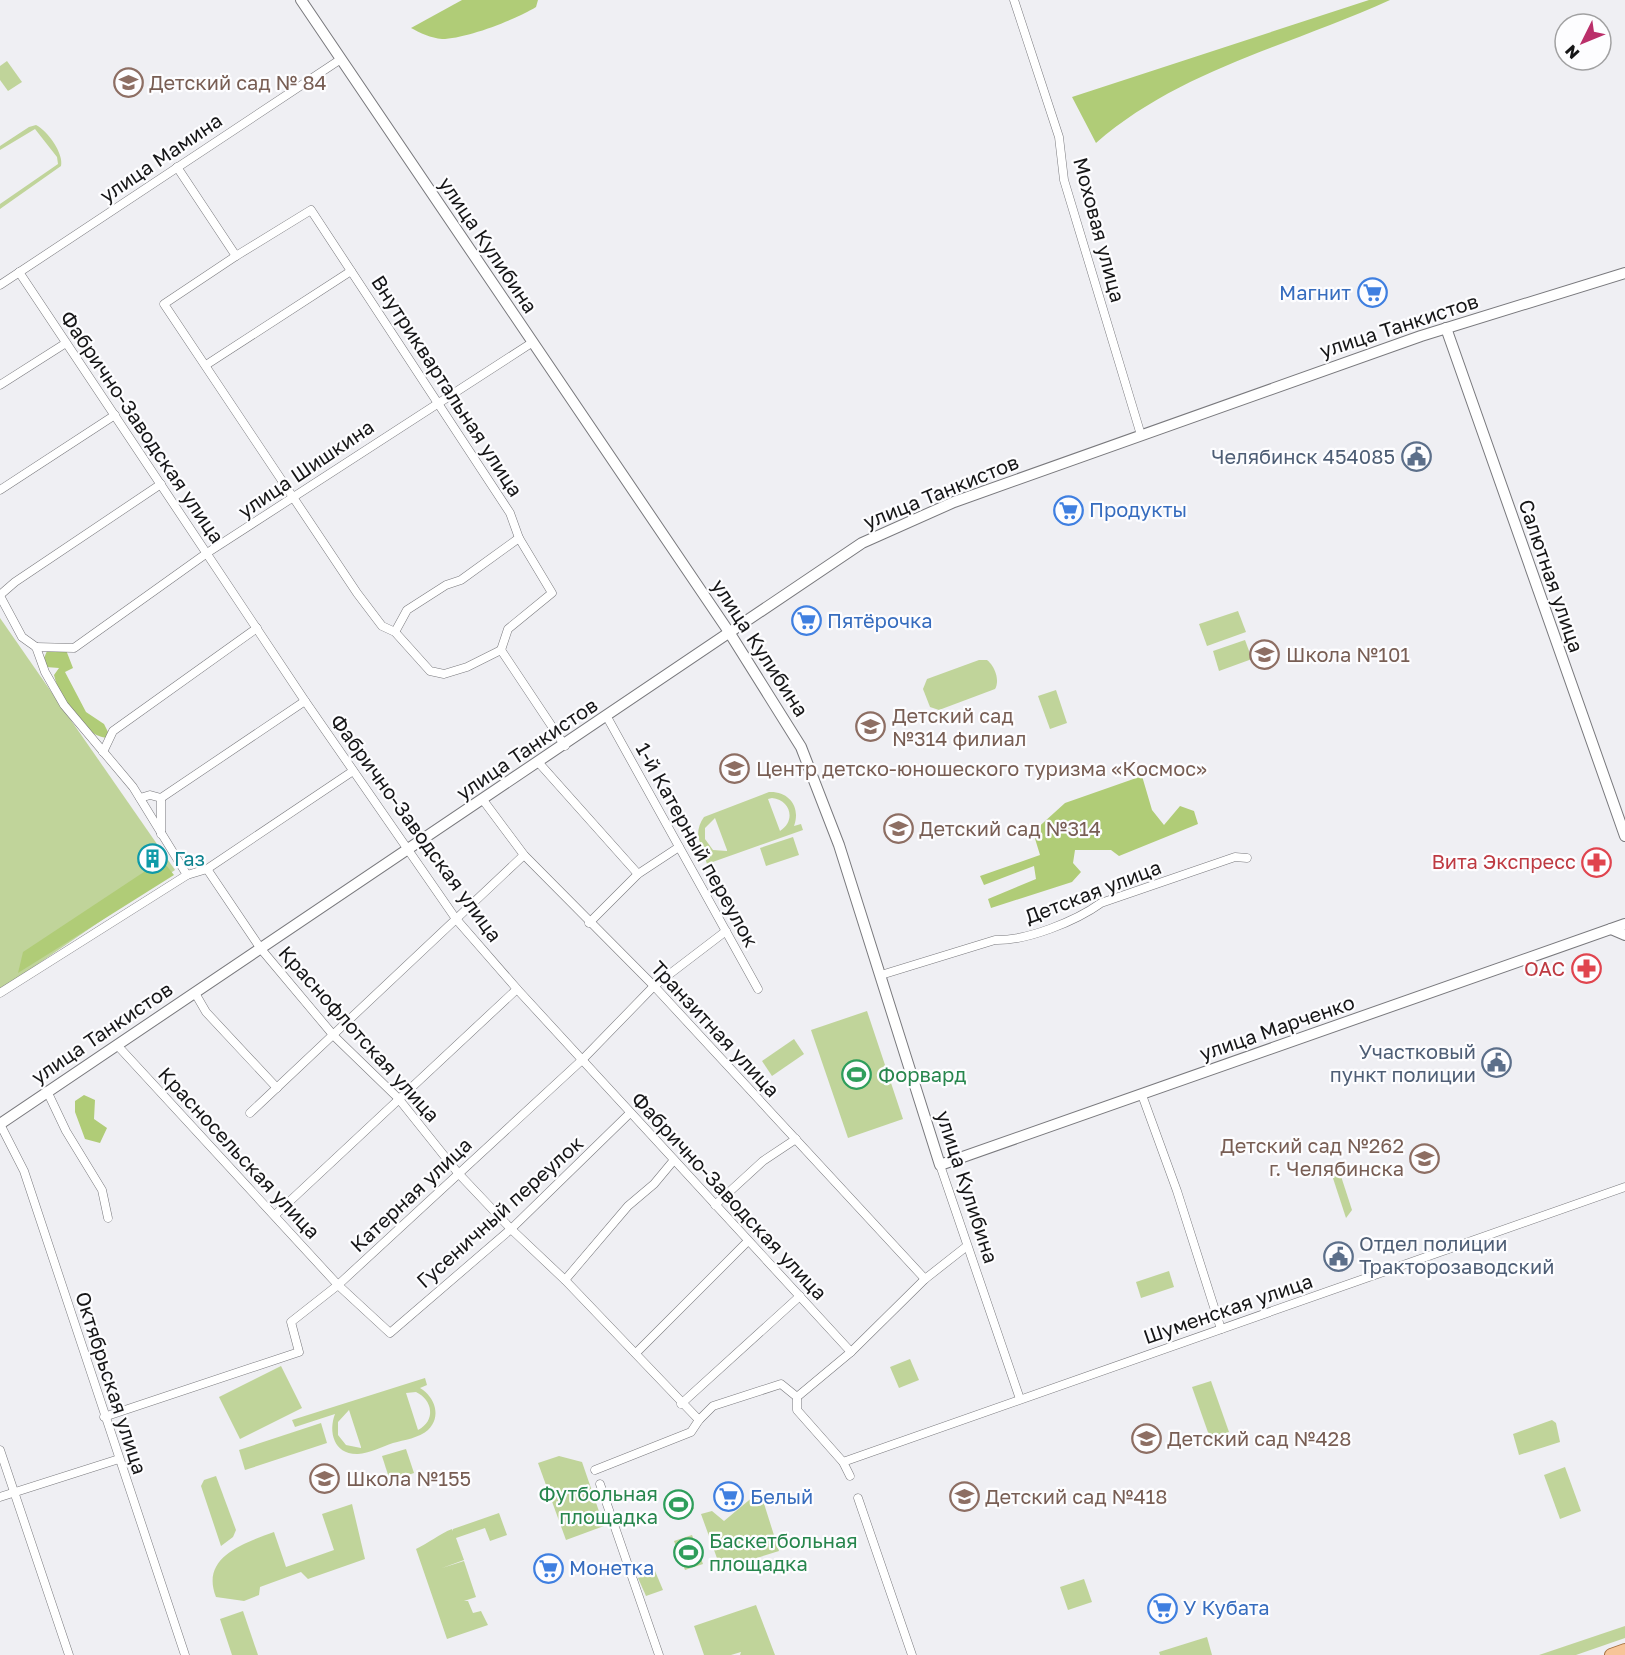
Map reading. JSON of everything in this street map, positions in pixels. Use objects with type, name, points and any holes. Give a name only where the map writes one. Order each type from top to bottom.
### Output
[{"type":"main road","points":[[1611,1655],[1625,1650]]},
{"type":"street","name":"улица Кулибина","points":[[301,0],[729,632],[801,747],[829,817],[940,1165],[1020,1399]]},
{"type":"street","name":"Моховая улица","points":[[1014,0],[1059,137],[1064,180],[1142,435]]},
{"type":"street","name":"улица Мамина","points":[[0,285],[341,58]]},
{"type":"street","points":[[177,167],[236,256]]},
{"type":"street","name":"Внутриквартальная улица","points":[[311,210],[351,271],[510,513],[519,538],[552,593],[508,629],[501,650],[468,667],[444,674],[430,671],[395,632],[382,626],[357,593],[164,304],[311,210]]},
{"type":"street","points":[[206,365],[351,271]]},
{"type":"street","name":"Фабрично-Заводская улица","points":[[19,272],[305,701],[456,919],[630,1113],[851,1352]]},
{"type":"street","name":"улица Танкистов","points":[[0,1124],[565,746],[862,543],[954,502],[1142,435],[1446,328],[1625,273]]},
{"type":"street","name":"Салютная улица","points":[[1446,328],[1625,836]]},
{"type":"street","name":"улица Шишкина","points":[[36,647],[74,648],[207,553],[533,342]]},
{"type":"street","points":[[0,386],[66,343]]},
{"type":"street","points":[[0,490],[115,416]]},
{"type":"street","points":[[161,484],[15,582],[0,596],[22,637],[36,647],[45,672],[64,705],[140,798],[161,836],[187,875]]},
{"type":"street","points":[[395,632],[407,610],[446,585],[461,580],[519,538]]},
{"type":"street","points":[[103,752],[113,731],[257,628]]},
{"type":"street","points":[[501,650],[565,746]]},
{"type":"street","points":[[140,798],[150,795],[161,798],[305,701]]},
{"type":"street","name":"1-й Катерный переулок","points":[[607,717],[758,989]]},
{"type":"street","points":[[539,763],[638,874]]},
{"type":"street","points":[[0,993],[187,875],[207,869],[353,771]]},
{"type":"street","points":[[161,798],[161,836]]},
{"type":"street","name":"Транзитная улица","points":[[483,800],[524,855],[654,987],[925,1279]]},
{"type":"street","points":[[589,923],[638,874],[679,847]]},
{"type":"street","points":[[250,1113],[524,855]]},
{"type":"street","name":"Детская улица","points":[[881,975],[995,940],[1010,940],[1083,916],[1101,903],[1235,857],[1247,858]]},
{"type":"street","name":"Краснофлотская улица","points":[[207,869],[261,949],[334,1036],[398,1098],[458,1173],[511,1229],[565,1280],[636,1353],[681,1404],[699,1420]]},
{"type":"street","name":"улица Марченко","points":[[940,1165],[1625,924]]},
{"type":"street","points":[[1611,929],[1625,935]]},
{"type":"street","name":"Катерная улица","points":[[104,1418],[299,1352],[291,1322],[338,1285],[582,1060],[654,987],[726,931]]},
{"type":"street","points":[[275,1215],[517,989]]},
{"type":"street","name":"улица Танкистов","points":[[195,993],[206,1012],[277,1088]]},
{"type":"street","name":"Красносельская улица","points":[[117,1045],[338,1285],[390,1333]]},
{"type":"street","points":[[47,1091],[66,1131],[102,1190],[108,1218]]},
{"type":"street","points":[[1143,1095],[1178,1191],[1221,1329]]},
{"type":"street","name":"Гусеничный переулок","points":[[390,1333],[511,1229],[630,1113]]},
{"type":"street","name":"Октябрьская улица","points":[[0,1124],[24,1171],[104,1418],[185,1655]]},
{"type":"street","points":[[716,1205],[763,1161],[796,1139]]},
{"type":"street","points":[[565,1280],[628,1206],[654,1184],[674,1160]]},
{"type":"street","name":"Шуменская улица","points":[[843,1462],[1625,1187]]},
{"type":"street","points":[[636,1353],[748,1241]]},
{"type":"street","points":[[797,1397],[851,1352],[925,1279],[967,1246]]},
{"type":"street","points":[[681,1404],[800,1296]]},
{"type":"street","points":[[595,1470],[691,1432],[713,1406],[781,1384],[797,1397]]},
{"type":"street","points":[[797,1397],[797,1410],[843,1462],[850,1476]]},
{"type":"street","points":[[0,1450],[69,1655]]},
{"type":"street","points":[[0,1497],[119,1459]]},
{"type":"street","points":[[600,1484],[659,1655]]},
{"type":"street","points":[[858,1498],[912,1655]]},
{"type":"green space","points":[[462,0],[538,0],[536,7],[516,17],[463,36],[442,39],[411,28]]},
{"type":"green space","points":[[1369,0],[1390,0],[1200,78],[1163,96],[1128,118],[1096,143],[1072,97]]},
{"type":"green space","points":[[7,61],[22,82],[8,91],[0,80],[0,66]]},
{"type":"green space","points":[[36,125],[54,143],[60,155],[61,166],[0,209],[0,204],[58,164],[57,157],[35,129],[0,150],[0,146]]},
{"type":"green space","points":[[1238,611],[1246,632],[1207,646],[1199,624]]},
{"type":"green space","points":[[0,618],[175,870],[0,990]]},
{"type":"green space","points":[[1245,640],[1252,659],[1219,671],[1213,651]]},
{"type":"green space","points":[[66,650],[73,668],[65,672],[86,712],[104,724],[108,732],[106,738],[88,730],[72,714],[61,695],[54,675],[59,668],[46,667],[44,658],[47,651]]},
{"type":"green space","points":[[979,660],[987,660],[992,666],[997,678],[995,689],[939,710],[930,707],[923,689],[927,679]]},
{"type":"green space","points":[[1056,690],[1067,723],[1050,729],[1038,696]]},
{"type":"green space","points":[[1142,776],[1152,810],[1164,825],[1180,806],[1194,811],[1198,824],[1119,856],[1111,850],[1075,850],[1073,863],[1081,872],[1072,882],[991,908],[988,899],[1036,879],[1034,866],[984,885],[980,876],[1040,855],[1033,832],[1065,803]]},
{"type":"green space","points":[[769,792],[776,792],[788,797],[792,802],[796,813],[794,826],[801,824],[803,830],[707,864],[705,858],[712,856],[703,848],[698,833],[704,817]],"holes":[[[772,798],[784,803],[789,812],[788,822],[780,831],[768,799]],[[715,818],[727,850],[727,851],[713,850],[705,839],[705,828]]]},
{"type":"green space","points":[[793,837],[799,855],[766,866],[760,848]]},
{"type":"green space","points":[[162,860],[174,875],[18,973],[23,952]]},
{"type":"green space","name":"Форвард","points":[[867,1011],[903,1119],[848,1138],[811,1030]]},
{"type":"green space","points":[[794,1039],[804,1054],[772,1076],[762,1061]]},
{"type":"green space","points":[[84,1095],[95,1100],[94,1119],[107,1128],[100,1143],[85,1139],[75,1112],[75,1101]]},
{"type":"green space","points":[[1338,1167],[1352,1210],[1346,1218],[1330,1169]]},
{"type":"green space","points":[[1169,1271],[1174,1287],[1141,1298],[1136,1282]]},
{"type":"green space","points":[[910,1359],[919,1380],[899,1388],[890,1367]]},
{"type":"green space","points":[[281,1366],[302,1408],[240,1439],[219,1397]]},
{"type":"green space","points":[[425,1378],[427,1385],[420,1388],[430,1397],[436,1413],[432,1425],[420,1435],[358,1454],[343,1451],[338,1447],[332,1428],[335,1414],[295,1427],[292,1420]],"holes":[[[416,1392],[426,1400],[430,1411],[428,1421],[418,1430],[406,1393]],[[349,1410],[361,1447],[361,1448],[346,1445],[338,1435],[338,1422]]]},
{"type":"green space","points":[[1211,1381],[1229,1432],[1210,1438],[1192,1387]]},
{"type":"green space","points":[[1552,1420],[1556,1423],[1560,1442],[1519,1455],[1513,1434]]},
{"type":"green space","points":[[321,1423],[327,1443],[245,1470],[239,1450]]},
{"type":"green space","points":[[406,1449],[414,1473],[390,1481],[382,1456]]},
{"type":"green space","points":[[559,1456],[582,1462],[604,1526],[566,1540],[538,1463]]},
{"type":"green space","points":[[1565,1467],[1581,1511],[1560,1519],[1544,1475]]},
{"type":"green space","points":[[216,1476],[236,1530],[233,1537],[221,1546],[201,1486],[204,1480]]},
{"type":"green space","points":[[760,1491],[779,1551],[725,1568],[718,1561],[701,1514],[712,1511],[724,1521]]},
{"type":"green space","name":"Футбольная площадка","points":[[688,1493],[694,1509],[670,1518],[664,1501]]},
{"type":"green space","points":[[352,1504],[365,1559],[308,1579],[301,1572],[260,1587],[259,1595],[244,1601],[216,1597],[213,1583],[214,1572],[219,1562],[238,1547],[274,1532],[286,1567],[334,1550],[322,1514]]},
{"type":"green space","points":[[499,1513],[507,1535],[490,1541],[485,1528],[456,1538],[464,1560],[442,1568],[464,1561],[476,1597],[464,1601],[468,1601],[473,1613],[481,1611],[488,1625],[447,1639],[416,1549],[447,1531],[452,1529],[453,1531],[453,1529]]},
{"type":"green space","name":"Баскетбольная площадка","points":[[692,1535],[703,1564],[685,1570],[674,1541]]},
{"type":"green space","points":[[655,1571],[663,1590],[646,1596],[638,1578]]},
{"type":"green space","points":[[1084,1579],[1092,1602],[1068,1610],[1060,1587]]},
{"type":"green space","points":[[756,1605],[775,1655],[740,1655],[741,1652],[731,1655],[704,1655],[694,1626]]},
{"type":"green space","points":[[243,1611],[258,1655],[232,1655],[220,1619]]},
{"type":"green space","points":[[1625,1626],[1625,1638],[1576,1655],[1539,1655]]},
{"type":"green space","points":[[1207,1637],[1212,1655],[1160,1655],[1159,1652]]},
{"type":"place","name":"Детский сад № 84","points":[[128,83]]},
{"type":"place","name":"Магнит","points":[[1372,293]]},
{"type":"place","name":"Челябинск 454085","points":[[1416,457]]},
{"type":"place","name":"Продукты","points":[[1068,510]]},
{"type":"place","name":"Пятёрочка","points":[[806,621]]},
{"type":"place","name":"Школа №101","points":[[1265,655]]},
{"type":"place","name":"Детский сад №314 филиал","points":[[871,727]]},
{"type":"place","name":"Центр детско-юношеского туризма «Космос»","points":[[735,769]]},
{"type":"place","name":"Детский сад №314","points":[[898,829]]},
{"type":"place","name":"Газ","points":[[153,859]]},
{"type":"place","name":"Вита Экспресс","points":[[1597,862]]},
{"type":"place","name":"ОАС","points":[[1586,969]]},
{"type":"place","name":"Участковый пункт полиции","points":[[1497,1063]]},
{"type":"place","name":"Форвард","points":[[857,1075]]},
{"type":"place","name":"Детский сад №262 г. Челябинска","points":[[1425,1158]]},
{"type":"place","name":"Отдел полиции Тракторозаводский","points":[[1338,1256]]},
{"type":"place","name":"Детский сад №428","points":[[1146,1439]]},
{"type":"place","name":"Школа №155","points":[[325,1479]]},
{"type":"place","name":"Белый","points":[[729,1497]]},
{"type":"place","name":"Детский сад №418","points":[[964,1497]]},
{"type":"place","name":"Футбольная площадка","points":[[679,1505]]},
{"type":"place","name":"Баскетбольная площадка","points":[[688,1553]]},
{"type":"place","name":"Монетка","points":[[548,1568]]},
{"type":"place","name":"У Кубата","points":[[1162,1608]]}]
